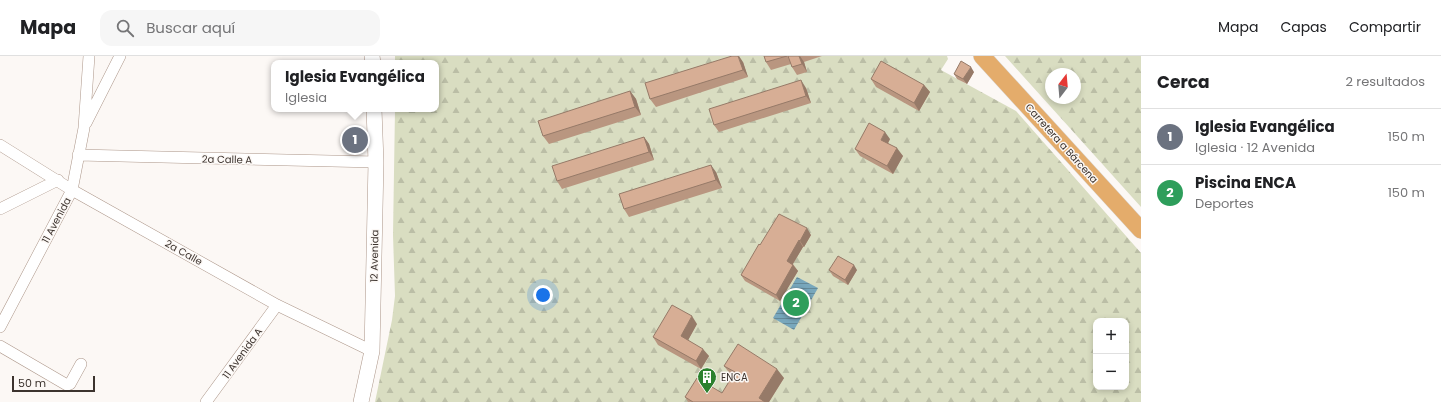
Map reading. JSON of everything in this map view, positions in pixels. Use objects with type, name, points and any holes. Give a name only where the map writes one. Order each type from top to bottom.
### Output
[{"type":"main road","name":"Carretera a Bárcena","points":[[982,56],[1141,230]]},
{"type":"main road","name":"12 Avenida","points":[[361,402],[372,351],[376,162],[374,112]]},
{"type":"street","points":[[84,128],[120,56]]},
{"type":"street","name":"11 Avenida","points":[[0,327],[72,190],[84,128],[88,58]]},
{"type":"street","name":"2a Calle","points":[[0,145],[72,190],[277,305],[372,351]]},
{"type":"street","name":"2a Calle A","points":[[78,155],[376,162]]},
{"type":"street","points":[[0,209],[58,180]]},
{"type":"street","name":"11 Avenida A","points":[[206,402],[277,305]]},
{"type":"street","points":[[0,346],[67,385],[70,384],[81,364]]},
{"type":"green space","points":[[395,56],[947,56],[948,59],[941,70],[1016,111],[1141,253],[1141,402],[375,402],[392,320],[395,296],[393,235],[395,112],[439,112],[439,60],[395,60]]},
{"type":"green space","points":[[1005,56],[1141,56],[1141,207],[1048,104],[1081,104],[1081,68],[1045,68],[1045,100]]},
{"type":"water","points":[[797,277],[818,288],[794,330],[773,318]]},
{"type":"building","points":[[732,56],[738,56],[743,70],[650,99],[645,83]]},
{"type":"building","points":[[764,56],[787,56],[766,62]]},
{"type":"building","points":[[788,56],[799,56],[802,64],[792,67]]},
{"type":"building","points":[[881,61],[924,85],[914,103],[871,79]]},
{"type":"building","points":[[961,61],[971,67],[963,79],[954,74]]},
{"type":"building","points":[[801,80],[806,96],[714,125],[709,109]]},
{"type":"building","points":[[630,91],[635,107],[543,136],[538,121]]},
{"type":"building","points":[[869,123],[885,132],[881,140],[897,148],[887,166],[855,149]]},
{"type":"building","points":[[644,137],[649,152],[557,181],[552,166]]},
{"type":"building","points":[[711,165],[716,180],[624,209],[619,194]]},
{"type":"building","points":[[779,214],[807,228],[787,261],[793,265],[776,295],[741,275]]},
{"type":"building","points":[[838,256],[854,265],[845,280],[829,270]]},
{"type":"building","points":[[672,305],[692,316],[681,336],[703,349],[696,361],[653,337]]},
{"type":"building","points":[[738,344],[777,369],[759,398],[765,402],[693,402],[685,397],[697,378],[722,393],[735,372],[724,366]]},
{"type":"place","name":"Iglesia Evangélica","points":[[355,140]]},
{"type":"place","name":"Piscina ENCA","points":[[796,303]]},
{"type":"place","name":"ENCA","points":[[707,394]]}]
